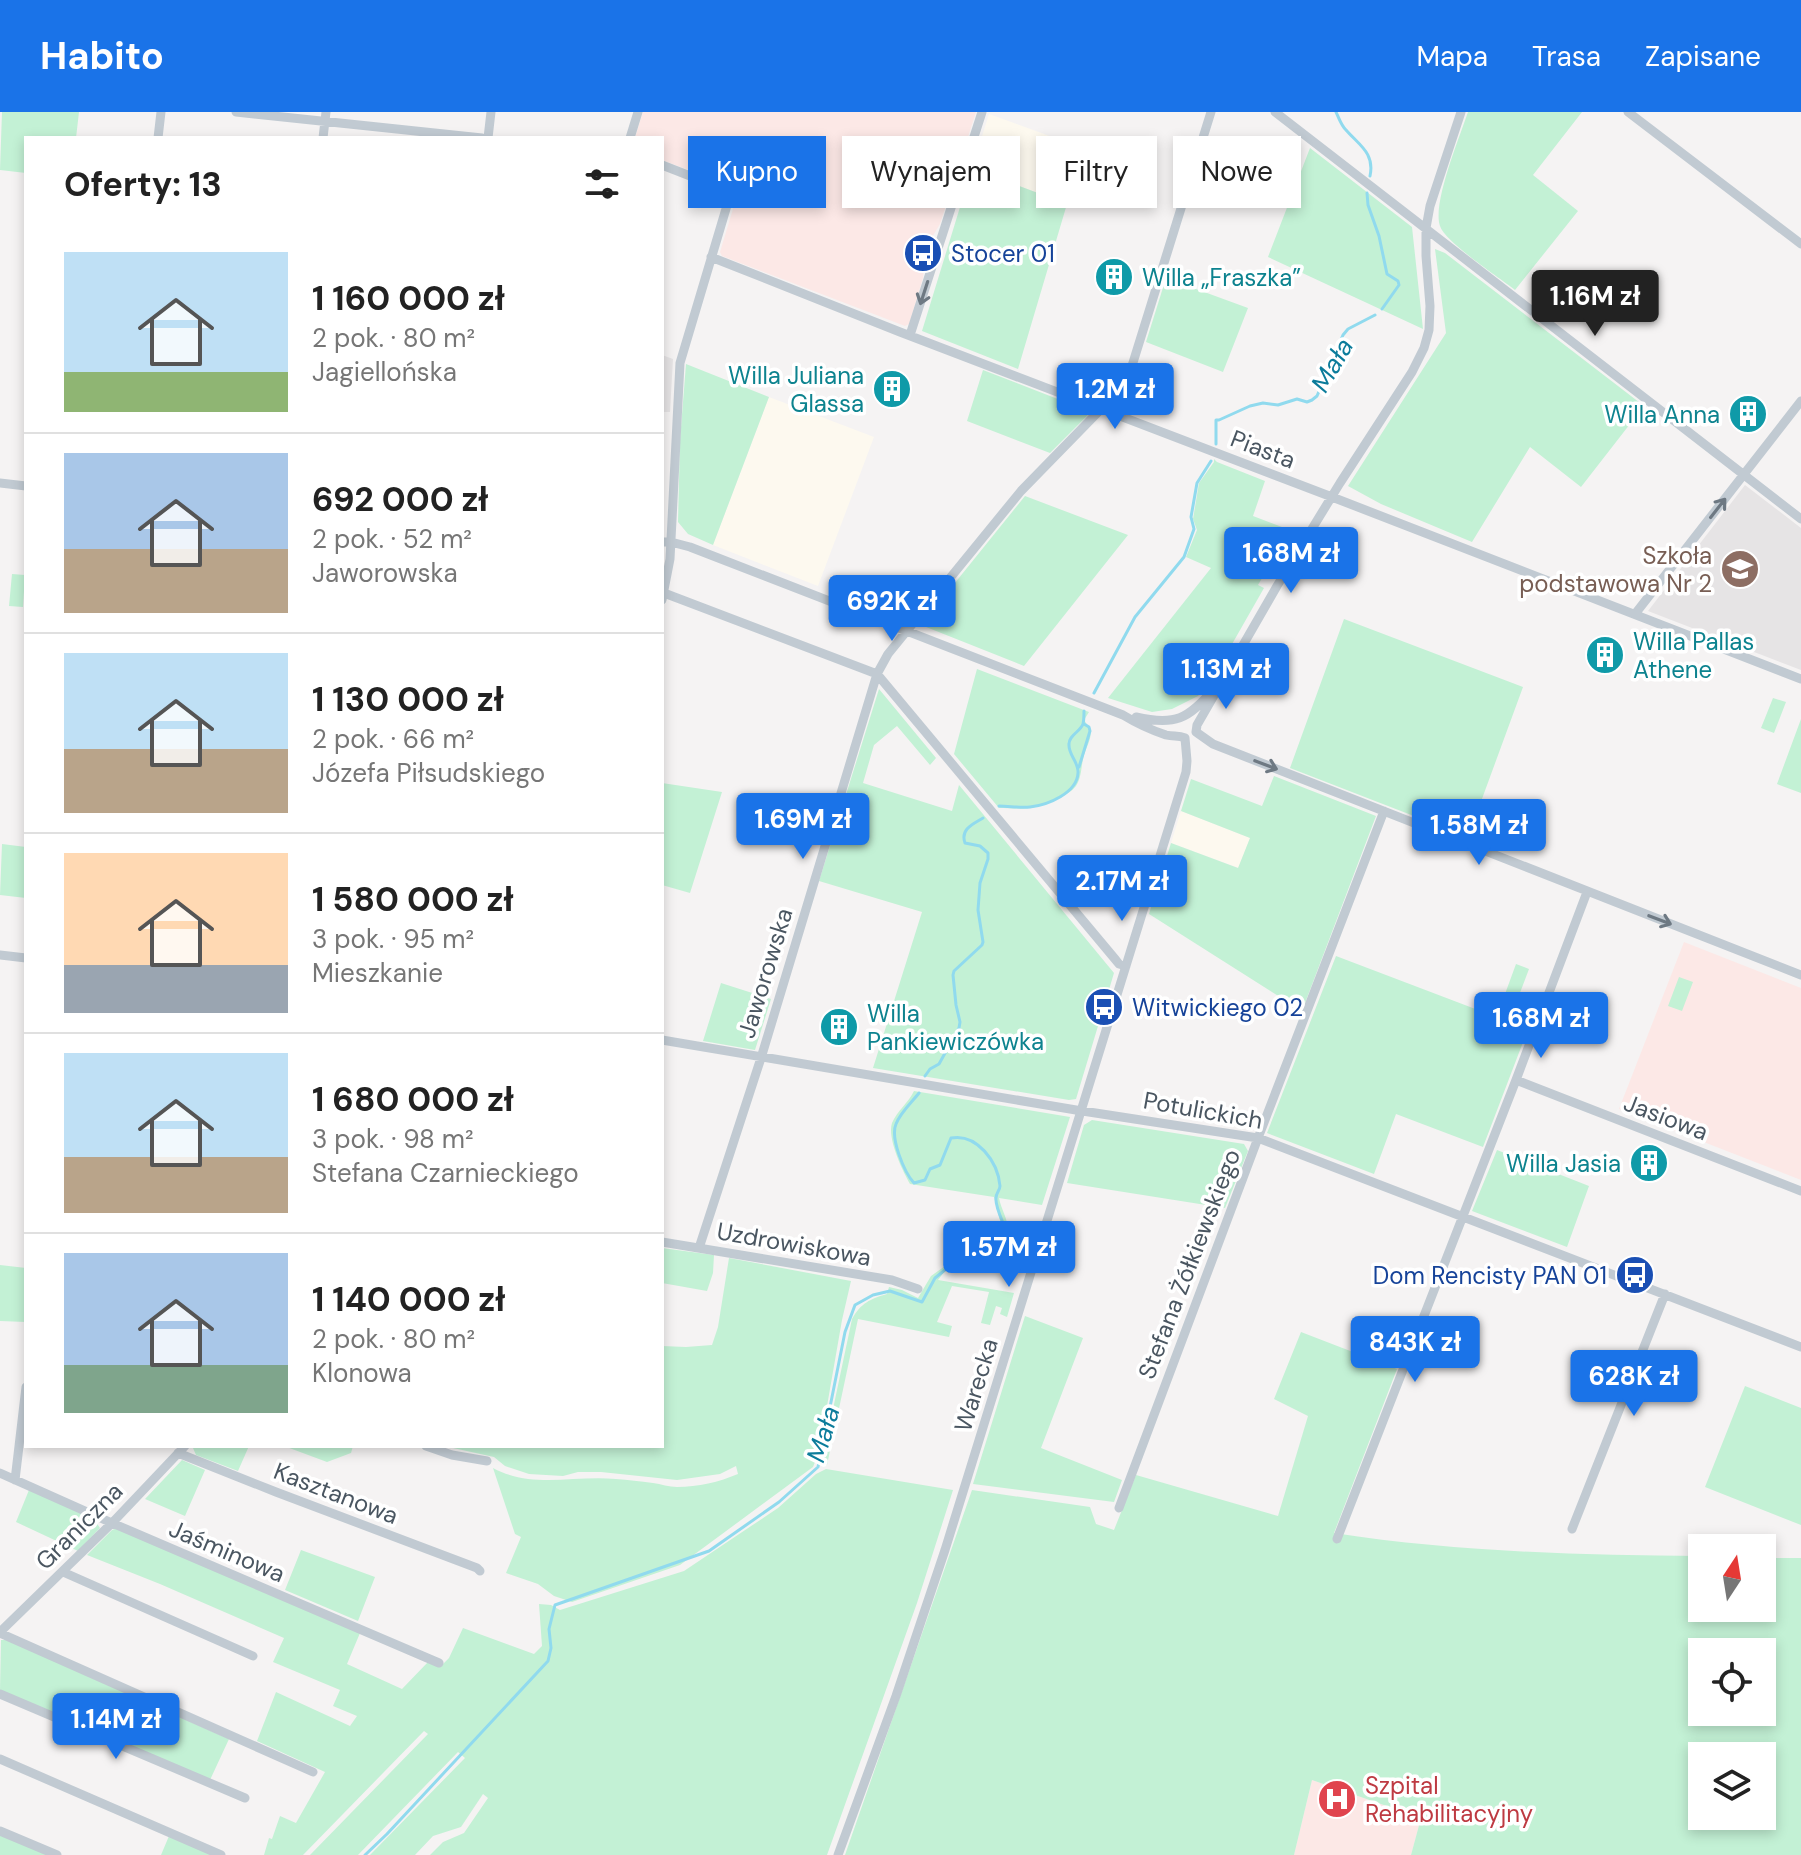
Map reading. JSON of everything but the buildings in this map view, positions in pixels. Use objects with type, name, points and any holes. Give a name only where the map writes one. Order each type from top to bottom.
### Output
[{"type":"street","points":[[158,136],[161,112]]},
{"type":"street","points":[[236,112],[326,117],[470,136]]},
{"type":"street","points":[[485,136],[491,112]]},
{"type":"street","points":[[631,136],[638,112]]},
{"type":"street","points":[[910,335],[982,112]]},
{"type":"street","points":[[1117,414],[1211,112]]},
{"type":"street","points":[[1275,112],[1801,519]]},
{"type":"street","points":[[666,542],[690,547],[1168,735],[1192,736],[1277,586],[1412,372],[1424,348],[1429,330],[1430,306],[1426,228],[1430,206],[1461,112]]},
{"type":"street","points":[[1628,112],[1801,244]]},
{"type":"street","points":[[664,166],[731,192],[680,363],[664,578]]},
{"type":"street","name":"Piasta","points":[[711,257],[1801,679]]},
{"type":"street","points":[[1635,614],[1801,401]]},
{"type":"street","name":"Jaworowska","points":[[699,1248],[761,1058],[877,674],[888,654],[1021,491],[1101,409]]},
{"type":"street","points":[[0,483],[24,486]]},
{"type":"street","points":[[664,596],[877,674],[1119,964],[1126,966]]},
{"type":"street","points":[[1182,736],[1175,728],[1223,679]]},
{"type":"street","points":[[1123,715],[1152,721],[1195,719],[1197,728],[1213,744],[1801,975]]},
{"type":"street","name":"Warecka","points":[[838,1855],[945,1550],[1186,772],[1182,736]]},
{"type":"street","name":"Stefana Żółkiewskiego","points":[[1119,1508],[1384,811]]},
{"type":"street","points":[[1337,1539],[1587,892]]},
{"type":"street","points":[[0,955],[24,958]]},
{"type":"street","name":"Potulickich","points":[[664,1040],[1258,1138],[1801,1347]]},
{"type":"street","name":"Jasiowa","points":[[1516,1080],[1801,1191]]},
{"type":"street","name":"Uzdrowiskowa","points":[[664,1242],[892,1280],[918,1289]]},
{"type":"street","points":[[1572,1529],[1665,1294]]},
{"type":"street","points":[[15,1480],[24,1404]]},
{"type":"street","points":[[432,1448],[487,1461]]},
{"type":"street","name":"Graniczna","points":[[0,1632],[112,1523],[181,1449]]},
{"type":"street","name":"Kasztanowa","points":[[181,1449],[276,1492],[480,1571]]},
{"type":"street","name":"Jaśminowa","points":[[0,1473],[439,1663]]},
{"type":"street","points":[[63,1572],[253,1656]]},
{"type":"street","points":[[0,1632],[313,1772]]},
{"type":"street","points":[[0,1694],[245,1798]]},
{"type":"street","points":[[0,1759],[221,1855]]},
{"type":"street","points":[[0,1831],[57,1855]]},
{"type":"shaded area","points":[[643,112],[976,112],[968,136],[842,136],[842,208],[945,208],[931,239],[924,237],[915,255],[925,259],[923,278],[909,324],[905,326],[722,256],[720,252],[733,208],[826,208],[826,136],[688,136],[688,170],[664,161],[664,136],[636,136]]},
{"type":"shaded area","points":[[989,114],[1049,136],[1036,136],[1036,192],[1020,186],[1020,136],[982,136]]},
{"type":"shaded area","points":[[664,356],[673,359],[670,412],[664,412]]},
{"type":"shaded area","points":[[769,397],[874,437],[818,586],[713,545]]},
{"type":"shaded area","name":"Szkoła podstawowa Nr 2","points":[[1745,485],[1801,528],[1801,670],[1648,611]]},
{"type":"shaded area","points":[[1181,811],[1250,838],[1239,868],[1171,843]]},
{"type":"shaded area","points":[[1684,942],[1801,988],[1801,1180],[1619,1109]]},
{"type":"shaded area","name":"Szpital Rehabilitacyjny","points":[[1312,1780],[1421,1818],[1411,1855],[1294,1855]]},
{"type":"green space","points":[[2,112],[79,112],[76,136],[24,136],[24,173],[0,170]]},
{"type":"green space","points":[[1468,112],[1582,112],[1533,175],[1578,211],[1515,290],[1462,250],[1440,226],[1443,187]]},
{"type":"green space","points":[[1310,148],[1412,227],[1423,329],[1268,257],[1287,208],[1301,208],[1301,171]]},
{"type":"green space","points":[[1020,186],[1036,192],[1036,208],[1066,208],[1018,369],[922,331],[960,208],[1020,208]]},
{"type":"green space","points":[[1435,249],[1445,253],[1644,406],[1581,487],[1530,447],[1472,542],[1381,504],[1348,486],[1446,333]]},
{"type":"green space","points":[[1166,278],[1248,308],[1223,372],[1146,342]]},
{"type":"green space","points":[[686,364],[769,397],[713,545],[688,534],[678,522]]},
{"type":"green space","points":[[983,370],[1091,412],[1050,453],[967,421]]},
{"type":"green space","points":[[1214,459],[1265,481],[1253,516],[1290,530],[1258,585],[1264,588],[1211,681],[1198,696],[1172,709],[1152,712],[1108,698],[1211,568],[1186,557],[1197,530],[1193,519],[1199,483]]},
{"type":"green space","points":[[1025,496],[1128,535],[1024,666],[921,625]]},
{"type":"green space","points":[[12,574],[24,575],[23,607],[9,606]]},
{"type":"green space","points":[[1344,619],[1523,687],[1468,837],[1290,768]]},
{"type":"green space","points":[[977,669],[1089,712],[1084,720],[1090,736],[1079,779],[1071,791],[1038,806],[999,808],[954,754]]},
{"type":"green space","points":[[879,689],[936,758],[930,765],[897,726],[874,745],[863,783],[952,811],[959,785],[1114,973],[1076,1099],[873,1068],[922,912],[819,881]]},
{"type":"green space","points":[[1773,698],[1786,702],[1774,733],[1761,728]]},
{"type":"green space","points":[[1801,719],[1801,793],[1777,784]]},
{"type":"green space","points":[[1274,776],[1376,816],[1302,1011],[1149,914],[1171,843],[1238,868],[1250,838],[1181,811],[1191,779],[1262,806]]},
{"type":"green space","points":[[664,783],[722,792],[690,893],[664,886]]},
{"type":"green space","points":[[2,844],[24,847],[24,898],[0,895]]},
{"type":"green space","points":[[1336,956],[1528,1029],[1483,1147],[1396,1114],[1374,1174],[1267,1133]]},
{"type":"green space","points":[[1516,964],[1529,969],[1518,998],[1505,994]]},
{"type":"green space","points":[[1679,977],[1693,982],[1682,1011],[1668,1006]]},
{"type":"green space","points":[[721,983],[771,999],[755,1050],[703,1041]]},
{"type":"green space","points":[[914,1091],[1070,1117],[1042,1205],[999,1198],[1008,1232],[993,1235],[978,1231],[974,1233],[958,1261],[938,1280],[1014,1293],[1007,1317],[1000,1314],[1002,1308],[996,1306],[990,1325],[981,1323],[989,1292],[952,1286],[937,1322],[952,1326],[949,1337],[858,1319],[827,1465],[822,1461],[855,1314],[866,1302],[887,1294],[889,1287],[918,1298],[931,1276],[955,1259],[972,1229],[993,1231],[1002,1228],[994,1197],[910,1184],[896,1154],[891,1129],[894,1119]]},
{"type":"green space","points":[[1092,1120],[1244,1144],[1248,1151],[1225,1208],[1067,1183],[1084,1125]]},
{"type":"green space","points":[[1497,1150],[1589,1186],[1567,1247],[1472,1211]]},
{"type":"green space","points":[[664,1248],[714,1255],[713,1273],[707,1291],[664,1283]]},
{"type":"green space","points":[[729,1258],[851,1281],[819,1452],[813,1467],[680,1565],[572,1602],[554,1596],[538,1584],[506,1573],[521,1537],[515,1534],[493,1468],[538,1480],[600,1478],[677,1487],[708,1484],[738,1474],[736,1466],[720,1474],[677,1480],[601,1472],[578,1472],[563,1476],[529,1474],[505,1466],[494,1457],[453,1448],[664,1448],[664,1346],[712,1345],[718,1327]]},
{"type":"green space","points":[[0,1265],[24,1268],[24,1322],[0,1321]]},
{"type":"green space","points":[[1025,1316],[1083,1338],[1041,1448],[1122,1480],[1114,1502],[973,1484]]},
{"type":"green space","points":[[1301,1332],[1397,1369],[1334,1533],[1518,1551],[1688,1556],[1688,1622],[1776,1622],[1776,1558],[1801,1558],[1801,1855],[1411,1855],[1421,1818],[1312,1780],[1294,1855],[845,1855],[972,1490],[1090,1507],[1096,1524],[1114,1530],[1136,1475],[1278,1516],[1308,1416],[1274,1399]]},
{"type":"green space","points":[[1745,1386],[1801,1408],[1801,1525],[1705,1487]]},
{"type":"green space","points":[[193,1448],[248,1448],[238,1471],[196,1455]]},
{"type":"green space","points":[[289,1448],[352,1448],[351,1453],[327,1462]]},
{"type":"green space","points":[[182,1460],[205,1470],[185,1516],[145,1499]]},
{"type":"green space","points":[[826,1469],[953,1490],[917,1603],[827,1855],[430,1855],[443,1842],[464,1833],[488,1798],[483,1794],[461,1827],[433,1836],[415,1855],[370,1855],[465,1758],[458,1752],[358,1855],[310,1855],[428,1734],[424,1731],[303,1855],[264,1855],[280,1816],[296,1823],[325,1772],[257,1741],[276,1692],[350,1726],[357,1716],[333,1706],[340,1690],[273,1662],[284,1638],[87,1555],[117,1528],[360,1633],[347,1664],[402,1689],[428,1662],[440,1667],[449,1658],[463,1628],[534,1654],[542,1646],[539,1604],[560,1610],[684,1571],[778,1508],[816,1474]]},
{"type":"green space","points":[[29,1490],[94,1519],[100,1528],[78,1551],[16,1522]]},
{"type":"green space","points":[[301,1550],[375,1577],[358,1621],[285,1590]]},
{"type":"green space","points":[[1,1640],[229,1739],[210,1780],[0,1690]]},
{"type":"green space","points":[[0,1834],[50,1855],[0,1855]]},
{"type":"green space","points":[[169,1836],[214,1855],[161,1855]]},
{"type":"waterway","name":"Mała","points":[[1336,112],[1344,128],[1368,155],[1370,176]]},
{"type":"waterway","name":"Mała","points":[[1367,193],[1387,274],[1399,285],[1382,309]]},
{"type":"waterway","name":"Mała","points":[[1216,444],[1216,420],[1250,406],[1263,403],[1278,405],[1297,399],[1307,402],[1317,396],[1343,335],[1348,329],[1375,315]]},
{"type":"waterway","name":"Mała","points":[[1094,693],[1135,617],[1184,557],[1194,529],[1191,517],[1197,483],[1211,461]]},
{"type":"waterway","name":"Mała","points":[[999,806],[1037,806],[1053,801],[1073,786],[1078,769],[1069,744],[1083,724],[1084,711]]},
{"type":"waterway","name":"Mała","points":[[1079,767],[1090,731],[1084,724]]},
{"type":"waterway","name":"Mała","points":[[925,1076],[939,1064],[959,1028],[954,971],[983,942],[978,910],[980,883],[988,853],[980,846],[965,843],[964,838],[968,828],[983,818]]},
{"type":"waterway","name":"Mała","points":[[365,1855],[548,1661],[551,1648],[549,1629],[555,1605],[709,1551],[779,1502],[818,1467],[845,1332],[855,1305],[873,1295],[890,1291],[922,1302],[935,1278],[956,1261],[972,1231],[1003,1231],[1005,1228],[996,1201],[1000,1186],[995,1168],[984,1151],[969,1140],[951,1138],[940,1165],[930,1169],[925,1180],[914,1183],[910,1178],[899,1155],[895,1130],[900,1116],[919,1093]]},
{"type":"place","name":"Stocer 01","points":[[923,253]]},
{"type":"place","name":"Willa „Fraszka”","points":[[1114,277]]},
{"type":"place","name":"Willa Juliana Glassa","points":[[892,389]]},
{"type":"place","name":"Willa Anna","points":[[1748,414]]},
{"type":"place","name":"Szkoła podstawowa Nr 2","points":[[1740,569]]},
{"type":"place","name":"Willa Pallas Athene","points":[[1605,655]]},
{"type":"place","name":"Witwickiego 02","points":[[1104,1007]]},
{"type":"place","name":"Willa Pankiewiczówka","points":[[839,1027]]},
{"type":"place","name":"Willa Jasia","points":[[1649,1163]]},
{"type":"place","name":"Dom Rencisty PAN 01","points":[[1635,1275]]},
{"type":"place","name":"Szpital Rehabilitacyjny","points":[[1337,1799]]}]
